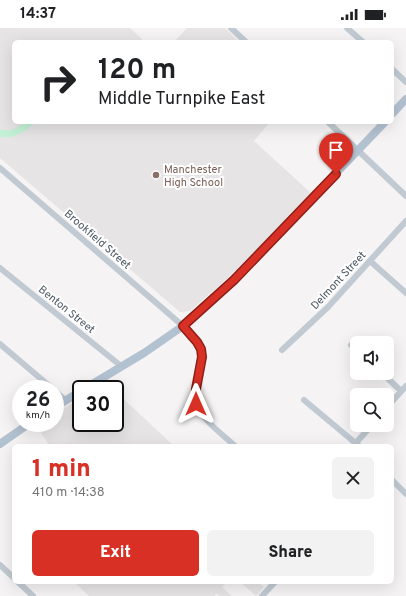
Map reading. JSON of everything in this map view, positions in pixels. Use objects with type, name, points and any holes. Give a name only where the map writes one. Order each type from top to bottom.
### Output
[{"type":"main road","points":[[394,112],[406,99]]},
{"type":"main road","points":[[99,380],[144,353],[183,326],[234,280],[383,124]]},
{"type":"main road","points":[[65,400],[72,396]]},
{"type":"main road","points":[[0,444],[17,432]]},
{"type":"street","points":[[231,28],[244,40]]},
{"type":"street","points":[[347,28],[361,40]]},
{"type":"street","points":[[394,71],[406,82]]},
{"type":"street","points":[[330,124],[406,196]]},
{"type":"street","name":"Brookfield Street","points":[[0,168],[183,326],[197,342],[201,349],[202,357],[196,389],[196,404],[207,420],[233,444]]},
{"type":"street","name":"Delmont Street","points":[[282,350],[328,306],[406,221]]},
{"type":"street","points":[[370,261],[406,293]]},
{"type":"street","name":"Benton Street","points":[[0,268],[122,366]]},
{"type":"street","points":[[0,344],[42,380]]},
{"type":"street","points":[[389,380],[401,391]]},
{"type":"street","points":[[394,399],[406,386]]},
{"type":"street","points":[[304,400],[355,444]]},
{"type":"street","points":[[357,444],[366,432]]},
{"type":"street","points":[[394,482],[406,494]]},
{"type":"street","points":[[0,564],[12,576]]},
{"type":"street","points":[[20,584],[33,596]]},
{"type":"street","points":[[262,596],[273,584]]},
{"type":"shaded area","name":"Manchester High School","points":[[0,28],[130,28],[143,40],[12,40],[12,124],[268,124],[254,141],[311,193],[282,225],[230,276],[190,311],[180,312],[0,158]]},
{"type":"shaded area","points":[[187,28],[225,28],[237,40],[176,40]]},
{"type":"shaded area","points":[[124,399],[172,444],[49,444],[40,432],[64,432],[64,408],[72,404],[72,432],[124,432]]},
{"type":"shaded area","points":[[76,584],[225,584],[222,587],[232,596],[219,596],[217,594],[214,596],[89,596]]},
{"type":"shaded area","points":[[242,584],[260,584],[264,587],[256,596]]},
{"type":"green space","points":[[22,124],[33,124],[28,129],[15,136],[0,137],[0,130],[12,130]]},
{"type":"place","name":"Manchester High School","points":[[156,175]]},
{"type":"route","points":[[196,404],[196,389],[202,357],[201,349],[183,326],[234,280],[336,174]]}]
